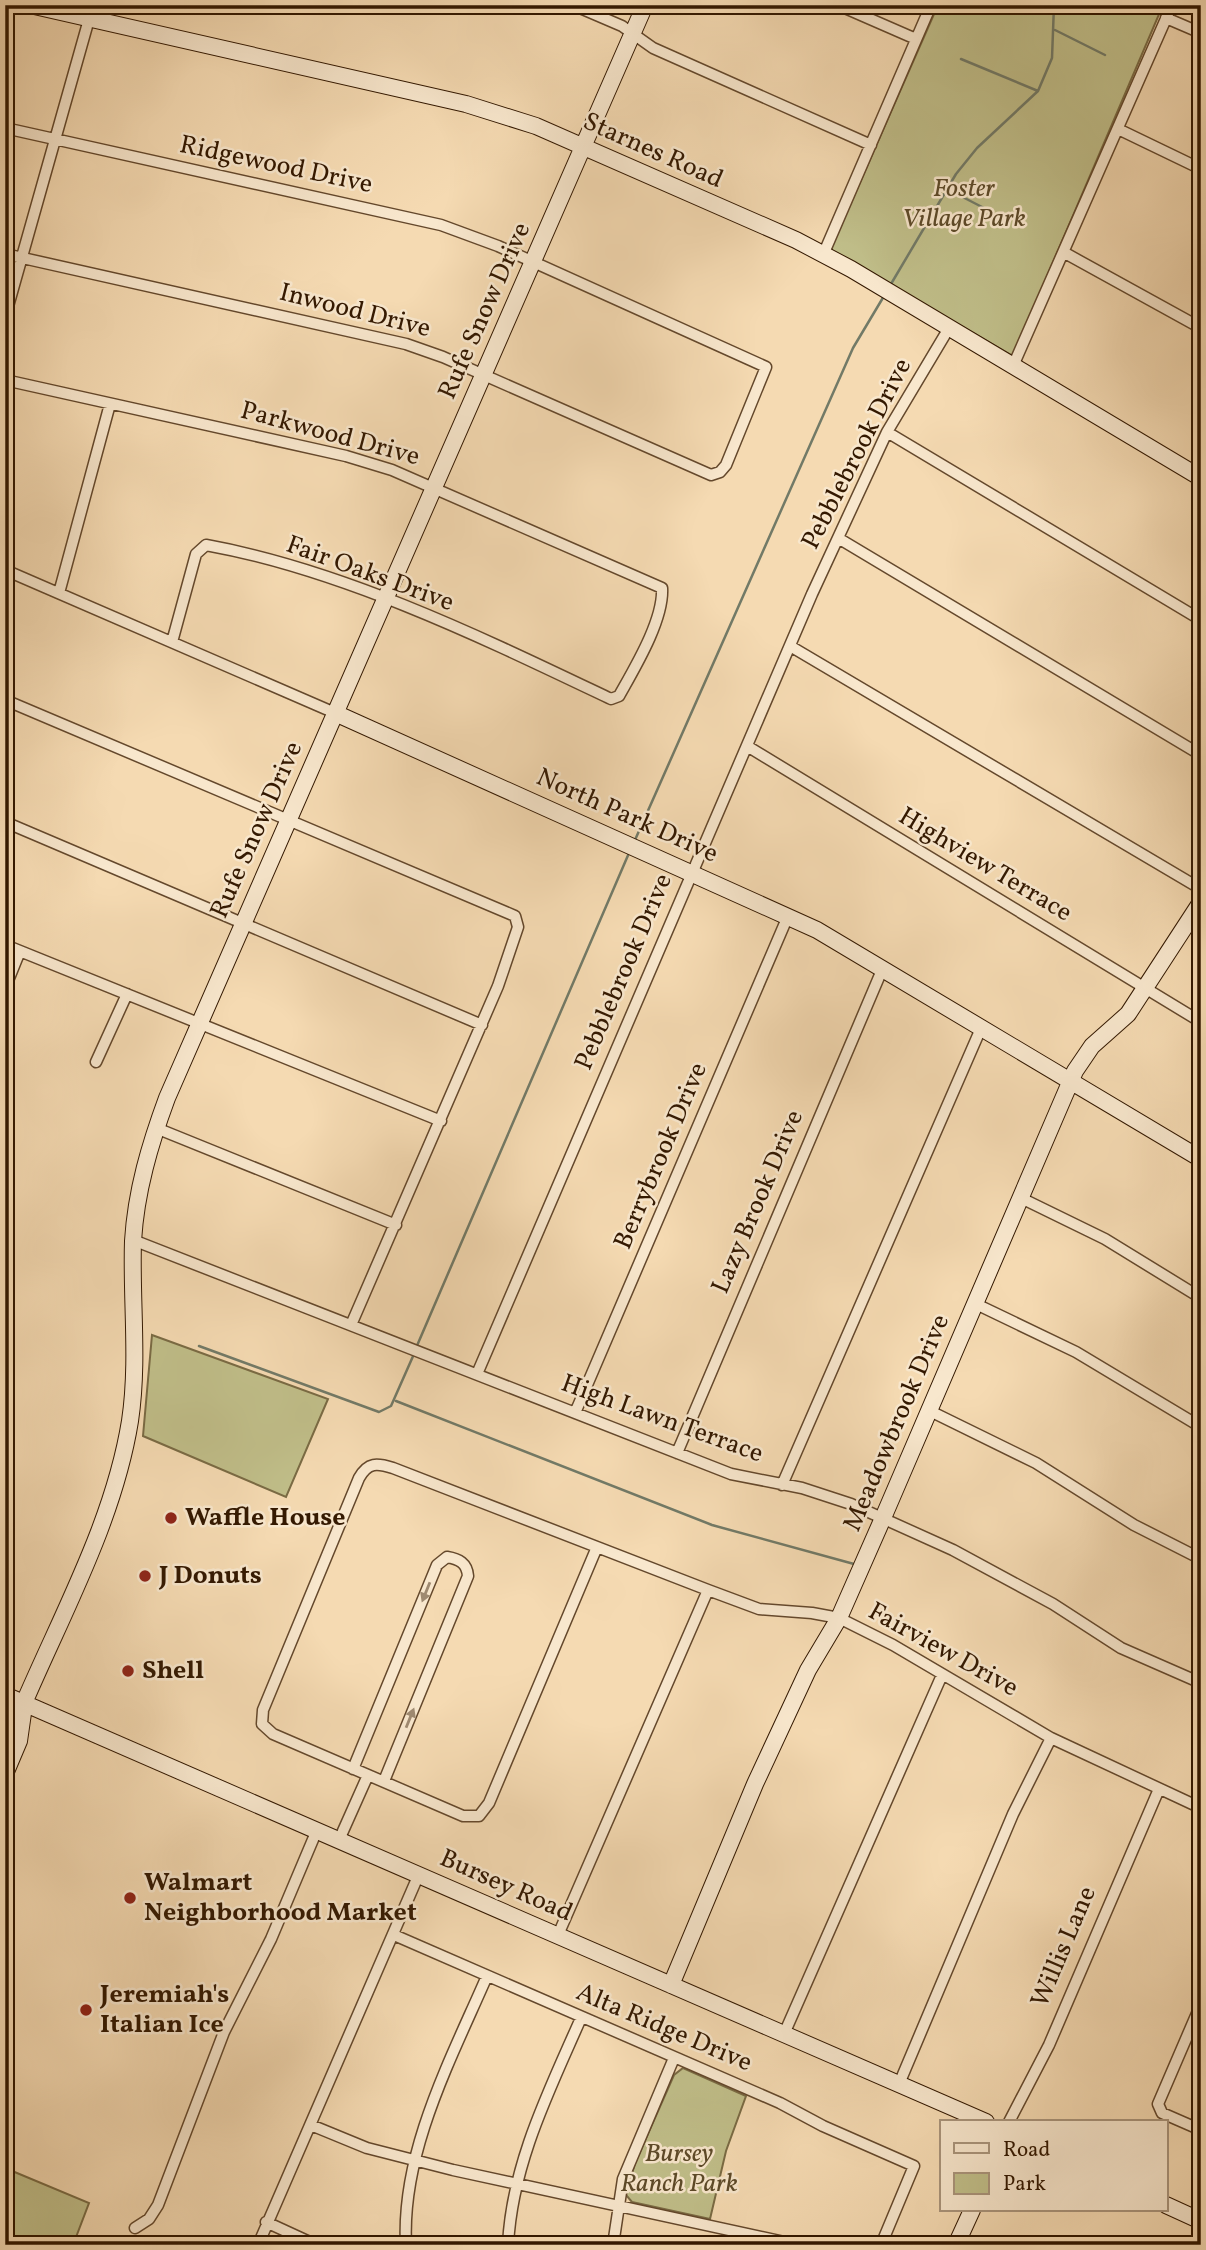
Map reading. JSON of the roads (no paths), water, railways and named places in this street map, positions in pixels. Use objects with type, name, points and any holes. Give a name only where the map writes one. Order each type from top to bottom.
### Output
[{"type":"street","name":"Starnes Road","points":[[30,5],[91,12],[466,104],[536,126],[823,255],[1201,478]]},
{"type":"street","points":[[573,5],[633,34],[653,48],[871,145]]},
{"type":"street","name":"Rufe Snow Drive","points":[[5,1730],[24,1703],[103,1518],[124,1448],[133,1391],[133,1240],[142,1175],[156,1128],[198,1024],[645,5]]},
{"type":"street","points":[[838,5],[916,39]]},
{"type":"street","points":[[823,255],[931,5]]},
{"type":"street","points":[[1013,366],[1065,253],[1171,5]]},
{"type":"street","points":[[5,317],[91,12]]},
{"type":"street","points":[[1166,18],[1201,33]]},
{"type":"street","name":"Ridgewood Drive","points":[[5,128],[441,225],[533,261],[764,364],[766,371],[726,465],[716,474]]},
{"type":"street","points":[[1118,129],[1201,169]]},
{"type":"street","points":[[1065,253],[1201,328]]},
{"type":"street","name":"Inwood Drive","points":[[5,254],[406,344],[484,375],[711,475],[716,474]]},
{"type":"street","name":"Pebblebrook Drive","points":[[477,1374],[838,538],[887,432],[949,328]]},
{"type":"street","name":"Parkwood Drive","points":[[5,380],[346,456],[434,487],[658,585],[662,594],[639,659],[619,696],[611,699]]},
{"type":"street","points":[[59,593],[110,404]]},
{"type":"street","points":[[887,432],[1201,620]]},
{"type":"street","points":[[838,538],[1201,755]]},
{"type":"street","name":"Fair Oaks Drive","points":[[172,642],[196,554],[206,545],[337,580],[503,648],[611,699]]},
{"type":"street","name":"North Park Drive","points":[[5,570],[335,713],[789,916],[982,1026],[1201,1159]]},
{"type":"street","points":[[790,646],[1201,888]]},
{"type":"street","points":[[5,700],[287,822],[515,916],[518,926],[516,937],[482,1025],[351,1325]]},
{"type":"street","name":"Highview Terrace","points":[[747,746],[1201,1022]]},
{"type":"street","points":[[5,822],[482,1025]]},
{"type":"street","name":"Meadowbrook Drive","points":[[671,1984],[761,1771],[808,1670],[839,1618],[1080,1061],[1128,1014],[1201,902]]},
{"type":"street","name":"Berrybrook Drive","points":[[575,1413],[789,916]]},
{"type":"street","points":[[5,945],[440,1121]]},
{"type":"street","points":[[5,988],[20,951]]},
{"type":"street","name":"Lazy Brook Drive","points":[[677,1453],[882,970]]},
{"type":"street","points":[[96,1062],[127,994]]},
{"type":"street","points":[[782,1485],[982,1026]]},
{"type":"street","points":[[156,1128],[396,1224]]},
{"type":"street","points":[[1021,1198],[1105,1239],[1201,1298]]},
{"type":"street","name":"High Lawn Terrace","points":[[133,1240],[731,1474],[851,1503],[953,1550],[1053,1604],[1121,1648],[1201,1683]]},
{"type":"street","points":[[976,1304],[1066,1347],[1201,1427]]},
{"type":"street","points":[[930,1411],[1036,1463],[1134,1525],[1201,1559]]},
{"type":"street","name":"Fairview Drive","points":[[354,1769],[273,1734],[262,1724],[262,1710],[359,1478],[369,1465],[393,1468],[759,1609],[839,1618],[1051,1738],[1201,1808]]},
{"type":"street","points":[[384,1782],[468,1576],[466,1567],[456,1559],[447,1557],[437,1565],[354,1769],[368,1774],[384,1782],[463,1816],[479,1816],[489,1803],[597,1547]]},
{"type":"street","points":[[558,1936],[708,1590]]},
{"type":"street","points":[[783,2034],[942,1675]]},
{"type":"street","name":"Bursey Road","points":[[5,1695],[981,2120]]},
{"type":"street","name":"Rufe Snow Drive","points":[[5,1774],[19,1741],[24,1703]]},
{"type":"street","points":[[899,2084],[1013,1814],[1051,1738]]},
{"type":"street","points":[[339,1840],[368,1774]]},
{"type":"street","name":"Willis Lane","points":[[1010,2120],[1049,2045],[1159,1789]]},
{"type":"street","points":[[135,2228],[149,2219],[158,2205],[228,2021],[271,1939],[317,1830]]},
{"type":"street","points":[[258,2245],[419,1874]]},
{"type":"street","name":"Alta Ridge Drive","points":[[394,1935],[780,2103],[822,2126],[914,2166],[881,2245]]},
{"type":"street","points":[[406,2245],[405,2227],[415,2160],[444,2076],[487,1976]]},
{"type":"street","points":[[1201,2004],[1158,2104],[1163,2113],[1201,2130]]},
{"type":"street","points":[[508,2245],[516,2184],[525,2151],[581,2018]]},
{"type":"street","points":[[613,2245],[616,2204],[622,2179],[674,2058]]},
{"type":"street","points":[[311,2125],[367,2148],[415,2160],[798,2245]]},
{"type":"street","points":[[1168,2206],[1197,2220],[1201,2202]]},
{"type":"street","points":[[956,2245],[971,2212]]},
{"type":"street","points":[[267,2222],[316,2245]]},
{"type":"waterway","points":[[891,284],[956,174],[977,148],[1038,91],[1052,58],[1054,5]]},
{"type":"waterway","points":[[1055,30],[1105,55]]},
{"type":"waterway","points":[[961,59],[1038,91]]},
{"type":"waterway","points":[[947,189],[984,208]]},
{"type":"waterway","points":[[635,840],[853,348],[884,296]]},
{"type":"waterway","points":[[416,1348],[629,853]]},
{"type":"waterway","points":[[199,1346],[379,1412],[391,1406],[414,1354]]},
{"type":"waterway","points":[[396,1401],[712,1525],[854,1564]]},
{"type":"place","name":"Waffle House","points":[[171,1518]]},
{"type":"place","name":"J Donuts","points":[[145,1576]]},
{"type":"place","name":"Shell","points":[[128,1671]]},
{"type":"place","name":"Walmart Neighborhood Market","points":[[130,1898]]},
{"type":"place","name":"Jeremiah's Italian Ice","points":[[86,2010]]},
{"type":"park label","name":"Foster Village Park","points":[[964,204]]},
{"type":"park label","name":"Bursey Ranch Park","points":[[679,2169]]}]
